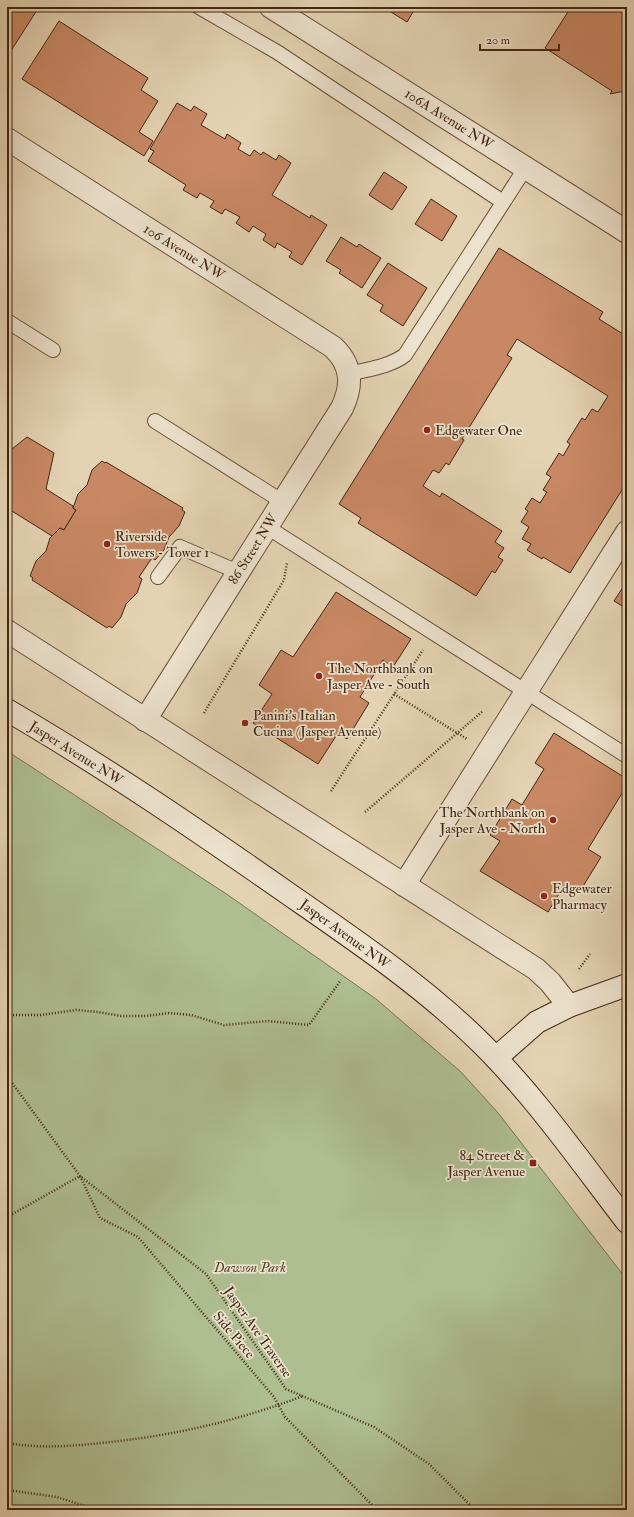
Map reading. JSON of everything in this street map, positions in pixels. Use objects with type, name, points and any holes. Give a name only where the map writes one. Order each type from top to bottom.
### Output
[{"type":"street","name":"106A Avenue NW","points":[[271,7],[627,232]]},
{"type":"street","name":"106 Avenue NW","points":[[7,139],[333,347],[344,357],[349,374]]},
{"type":"street","name":"86 Street NW","points":[[145,720],[342,408],[347,397],[349,374]]},
{"type":"street","points":[[404,885],[627,532]]},
{"type":"street","points":[[7,631],[536,969],[550,982],[569,1006]]},
{"type":"street","name":"Jasper Avenue NW","points":[[7,710],[78,752],[236,857],[358,943],[433,1001],[479,1041],[520,1084],[627,1222]]},
{"type":"street","points":[[496,1058],[537,1022],[569,1006],[627,985]]},
{"type":"lane","points":[[199,7],[277,52],[503,202]]},
{"type":"lane","points":[[349,374],[387,365],[398,361],[405,355],[526,167]]},
{"type":"lane","points":[[7,321],[53,350]]},
{"type":"lane","points":[[155,421],[283,502]]},
{"type":"lane","points":[[267,527],[627,756]]},
{"type":"lane","points":[[158,577],[180,546],[238,572]]},
{"type":"path","points":[[204,713],[284,580],[287,561]]},
{"type":"path","points":[[331,791],[434,633]]},
{"type":"path","points":[[394,694],[487,752]]},
{"type":"path","points":[[365,812],[486,709]]},
{"type":"path","points":[[580,969],[590,954]]},
{"type":"path","points":[[7,1015],[41,1015],[76,1010],[121,1016],[146,1016],[169,1013],[191,1014],[224,1025],[268,1021],[309,1026],[341,980]]},
{"type":"path","name":"Jasper Ave Traverse","points":[[7,1076],[80,1176],[206,1274],[286,1389],[374,1427],[429,1464],[475,1510]]},
{"type":"path","points":[[7,1217],[80,1176]]},
{"type":"path","name":"Side Piece","points":[[80,1176],[100,1218],[138,1237],[274,1397],[285,1417],[377,1510]]},
{"type":"path","points":[[7,1443],[58,1447],[146,1438],[204,1428],[303,1396]]},
{"type":"path","points":[[7,1490],[57,1497],[97,1510]]},
{"type":"green space","name":"Dawson Park","points":[[7,751],[228,895],[376,999],[461,1072],[499,1114],[627,1280],[627,1510],[7,1510]]},
{"type":"building","points":[[7,7],[39,7],[7,57]]},
{"type":"building","points":[[383,7],[416,7],[407,22]]},
{"type":"building","points":[[571,7],[627,7],[627,98],[625,91],[610,94],[612,91],[545,48]]},
{"type":"building","points":[[59,21],[148,78],[141,90],[158,101],[139,132],[153,141],[144,156],[22,79]]},
{"type":"building","points":[[177,103],[191,111],[194,106],[207,114],[201,125],[225,139],[227,134],[241,143],[238,149],[250,156],[254,150],[261,155],[263,152],[276,160],[279,155],[291,163],[272,195],[310,218],[311,215],[327,225],[302,265],[289,257],[292,252],[277,243],[275,248],[263,240],[266,234],[253,226],[249,232],[236,223],[240,217],[225,209],[222,214],[210,207],[214,201],[200,193],[197,198],[183,190],[186,185],[148,161],[154,151],[150,149]]},
{"type":"building","points":[[384,172],[407,187],[392,210],[369,195]]},
{"type":"building","points":[[431,199],[457,216],[442,241],[415,224]]},
{"type":"building","points":[[341,237],[357,247],[359,244],[381,258],[362,288],[339,273],[341,270],[326,261]]},
{"type":"building","name":"Edgewater One","points":[[499,248],[603,312],[599,319],[623,334],[627,328],[627,482],[570,573],[543,557],[542,559],[527,550],[531,544],[522,539],[529,527],[521,522],[528,511],[525,509],[532,498],[540,503],[547,492],[543,490],[551,477],[546,474],[559,453],[563,456],[570,444],[567,442],[582,418],[585,420],[592,409],[598,412],[608,396],[517,339],[507,355],[512,358],[462,439],[464,440],[449,465],[446,463],[439,473],[433,470],[423,486],[440,497],[442,493],[502,531],[495,542],[504,548],[498,557],[503,560],[495,573],[492,571],[476,596],[358,523],[361,518],[339,504]]},
{"type":"building","points":[[388,263],[427,288],[403,326],[380,311],[383,305],[367,295]]},
{"type":"building","points":[[27,437],[54,453],[46,489],[73,506],[76,510],[64,530],[60,528],[52,536],[7,508],[7,453]]},
{"type":"building","name":"Riverside Towers - Tower 1","points":[[102,461],[183,508],[182,510],[185,512],[179,526],[169,537],[164,550],[155,560],[152,558],[139,577],[142,579],[137,593],[126,604],[121,617],[112,628],[109,626],[107,628],[32,580],[33,578],[30,576],[36,561],[46,551],[50,538],[60,528],[64,530],[76,510],[73,508],[78,494],[87,485],[92,470]]},
{"type":"building","points":[[627,581],[627,609],[614,601]]},
{"type":"building","name":"The Northbank on Jasper Ave - South","points":[[336,592],[411,639],[393,667],[383,660],[360,697],[369,703],[347,739],[338,733],[318,764],[253,723],[272,694],[259,685],[281,650],[293,657]]},
{"type":"building","name":"The Northbank on Jasper Ave - North","points":[[554,733],[627,779],[627,785],[588,849],[601,857],[579,893],[565,884],[548,912],[480,871],[500,841],[490,835],[512,799],[522,805],[544,769],[535,763]]},
{"type":"place","name":"Edgewater One","points":[[427,430]]},
{"type":"place","name":"Riverside Towers - Tower 1","points":[[107,544]]},
{"type":"place","name":"The Northbank on Jasper Ave - South","points":[[319,676]]},
{"type":"place","name":"Panini's Italian Cucina (Jasper Avenue)","points":[[245,723]]},
{"type":"place","name":"The Northbank on Jasper Ave - North","points":[[553,820]]},
{"type":"place","name":"Edgewater Pharmacy","points":[[544,896]]},
{"type":"place","name":"84 Street & Jasper Avenue","points":[[533,1163]]}]
